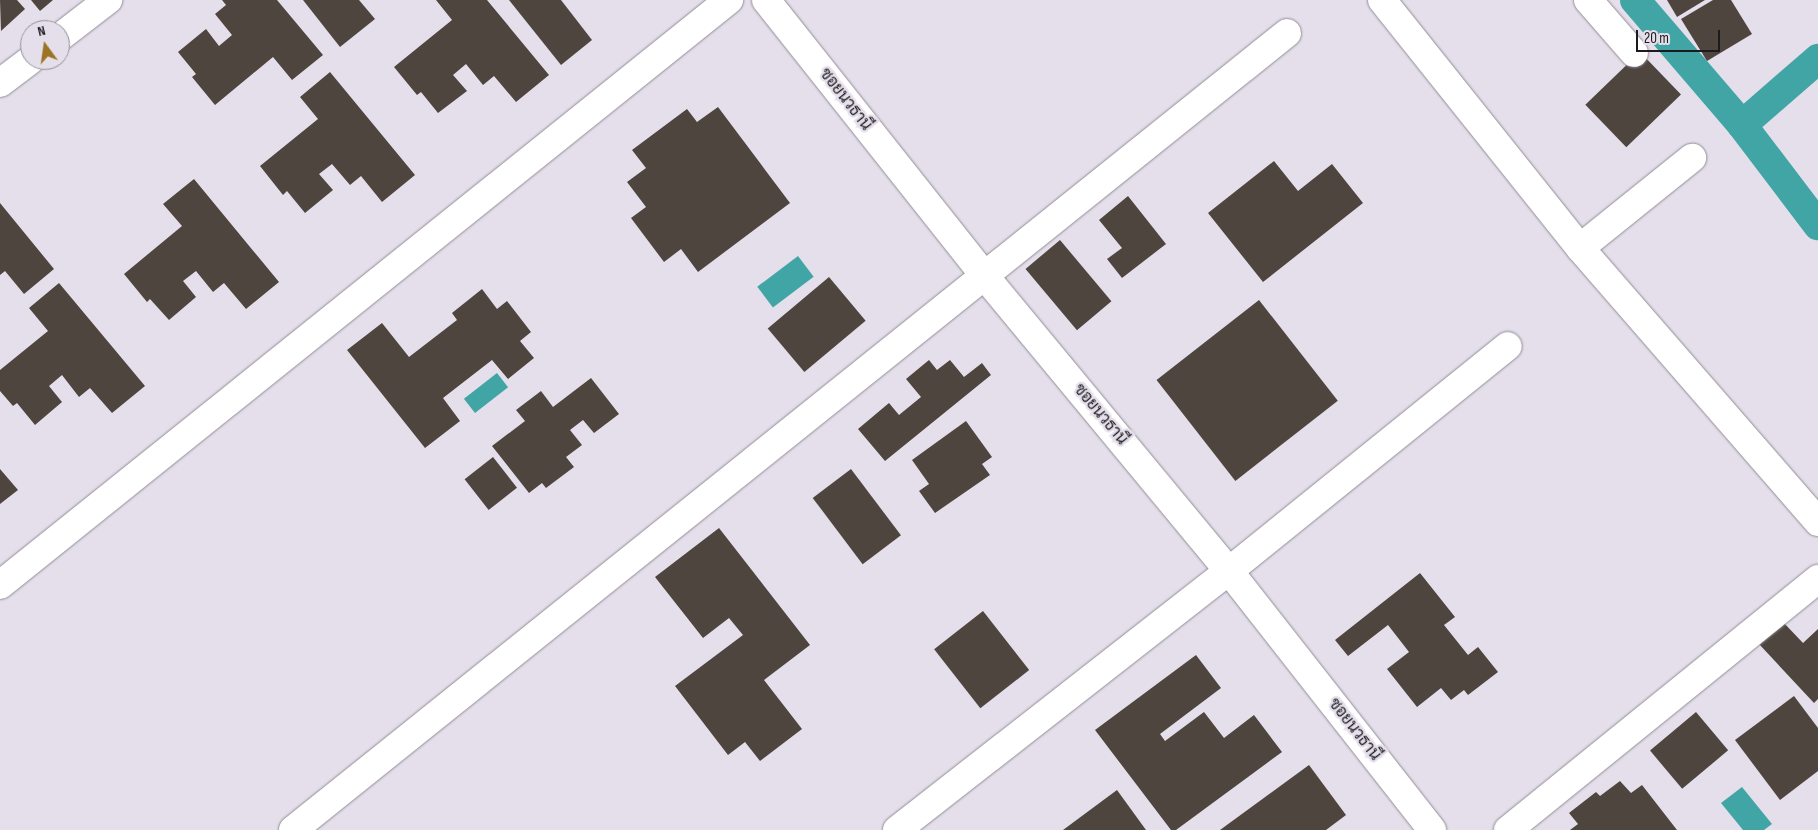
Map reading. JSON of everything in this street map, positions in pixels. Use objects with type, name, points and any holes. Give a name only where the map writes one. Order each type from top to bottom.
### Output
[{"type":"street","points":[[70,29],[108,0]]},
{"type":"street","points":[[0,585],[728,0]]},
{"type":"street","name":"ซอยนวธานี","points":[[766,0],[983,274],[1229,571],[1432,830]]},
{"type":"street","points":[[1382,0],[1580,248],[1818,522]]},
{"type":"street","points":[[1588,0],[1634,53]]},
{"type":"street","points":[[293,830],[983,274],[1287,33]]},
{"type":"street","points":[[0,83],[20,68]]},
{"type":"street","points":[[1580,248],[1692,158]]},
{"type":"street","points":[[898,830],[1229,571],[1508,346]]},
{"type":"street","points":[[1508,830],[1818,579]]},
{"type":"water","points":[[798,256],[814,277],[773,307],[757,287]]},
{"type":"water","points":[[497,373],[508,387],[475,413],[464,399]]},
{"type":"water","points":[[1742,787],[1772,824],[1764,830],[1743,830],[1721,803]]},
{"type":"building","points":[[0,0],[17,0],[25,9],[1,31]]},
{"type":"building","points":[[31,0],[53,0],[40,11]]},
{"type":"building","points":[[222,0],[277,0],[323,55],[292,80],[273,57],[215,105],[192,77],[196,74],[178,52],[206,29],[219,46],[232,35],[215,14],[226,5]]},
{"type":"building","points":[[303,0],[359,0],[375,19],[340,47]]},
{"type":"building","points":[[436,0],[487,0],[549,75],[516,102],[494,76],[483,85],[466,64],[453,75],[467,91],[438,113],[421,92],[417,95],[394,67],[452,20]]},
{"type":"building","points":[[509,0],[561,0],[592,40],[561,65]]},
{"type":"building","points":[[1667,0],[1705,0],[1677,17]]},
{"type":"building","points":[[1713,0],[1731,0],[1752,34],[1707,61],[1681,19]]},
{"type":"building","points":[[1640,52],[1681,94],[1626,147],[1585,105]]},
{"type":"building","points":[[330,72],[415,175],[382,202],[361,176],[350,185],[332,164],[319,174],[333,190],[305,213],[287,191],[283,195],[260,166],[318,119],[300,97]]},
{"type":"building","points":[[718,107],[790,203],[698,272],[681,249],[664,262],[631,218],[646,207],[627,182],[646,168],[632,150],[687,109],[697,122]]},
{"type":"building","points":[[1274,161],[1298,191],[1332,164],[1363,203],[1263,282],[1208,213]]},
{"type":"building","points":[[194,179],[279,282],[246,309],[224,283],[213,292],[196,271],[183,281],[196,297],[169,320],[150,299],[147,302],[124,274],[182,226],[163,204]]},
{"type":"building","points":[[1128,196],[1166,244],[1122,278],[1107,259],[1122,248],[1099,220]]},
{"type":"building","points":[[0,203],[54,269],[24,294],[5,271],[0,275]]},
{"type":"building","points":[[1060,240],[1111,301],[1077,330],[1026,269]]},
{"type":"building","points":[[829,277],[866,321],[804,372],[768,328]]},
{"type":"building","points":[[59,283],[145,386],[112,413],[90,388],[79,397],[62,375],[49,386],[62,402],[35,425],[17,403],[13,406],[0,391],[0,370],[48,331],[29,308]]},
{"type":"building","points":[[482,289],[497,309],[507,301],[531,332],[520,341],[534,358],[508,379],[492,360],[443,398],[460,421],[425,448],[347,350],[382,323],[409,357],[457,320],[452,313]]},
{"type":"building","points":[[1259,300],[1338,401],[1235,481],[1157,380]]},
{"type":"building","points":[[929,360],[937,370],[950,360],[964,377],[982,363],[991,375],[885,461],[858,429],[889,403],[899,415],[921,397],[906,379]]},
{"type":"building","points":[[591,378],[619,414],[594,433],[583,420],[570,430],[582,445],[566,457],[574,467],[546,488],[542,483],[529,493],[492,446],[525,421],[516,410],[541,391],[553,407]]},
{"type":"building","points":[[966,421],[992,457],[982,464],[990,475],[935,513],[919,491],[929,484],[912,460]]},
{"type":"building","points":[[493,457],[517,488],[489,510],[465,479]]},
{"type":"building","points":[[0,469],[18,490],[0,504]]},
{"type":"building","points":[[851,469],[901,535],[863,564],[813,498]]},
{"type":"building","points":[[719,528],[810,645],[764,680],[802,729],[760,761],[745,742],[728,755],[675,686],[743,635],[729,618],[703,638],[655,577]]},
{"type":"building","points":[[1420,573],[1455,617],[1444,625],[1468,655],[1478,647],[1498,672],[1468,695],[1464,690],[1451,700],[1441,688],[1417,707],[1387,669],[1409,652],[1388,625],[1348,656],[1335,640]]},
{"type":"building","points":[[983,611],[1029,670],[980,708],[934,649]]},
{"type":"building","points":[[1783,622],[1803,643],[1818,629],[1818,699],[1814,703],[1759,644]]},
{"type":"building","points":[[1196,655],[1221,688],[1160,734],[1165,741],[1204,712],[1224,738],[1254,715],[1282,752],[1176,830],[1171,830],[1095,730]]},
{"type":"building","points":[[1794,696],[1818,728],[1818,771],[1780,800],[1735,740]]},
{"type":"building","points":[[1696,712],[1728,750],[1682,789],[1650,751]]},
{"type":"building","points":[[1309,765],[1346,815],[1326,830],[1220,830]]},
{"type":"building","points":[[1620,781],[1631,793],[1642,785],[1677,830],[1570,830],[1578,824],[1569,813],[1596,792],[1600,796]]},
{"type":"building","points":[[1117,790],[1146,830],[1063,830]]},
{"type":"waterway","points":[[1635,0],[1742,125],[1818,225]]},
{"type":"waterway","points":[[1742,125],[1818,59]]}]
